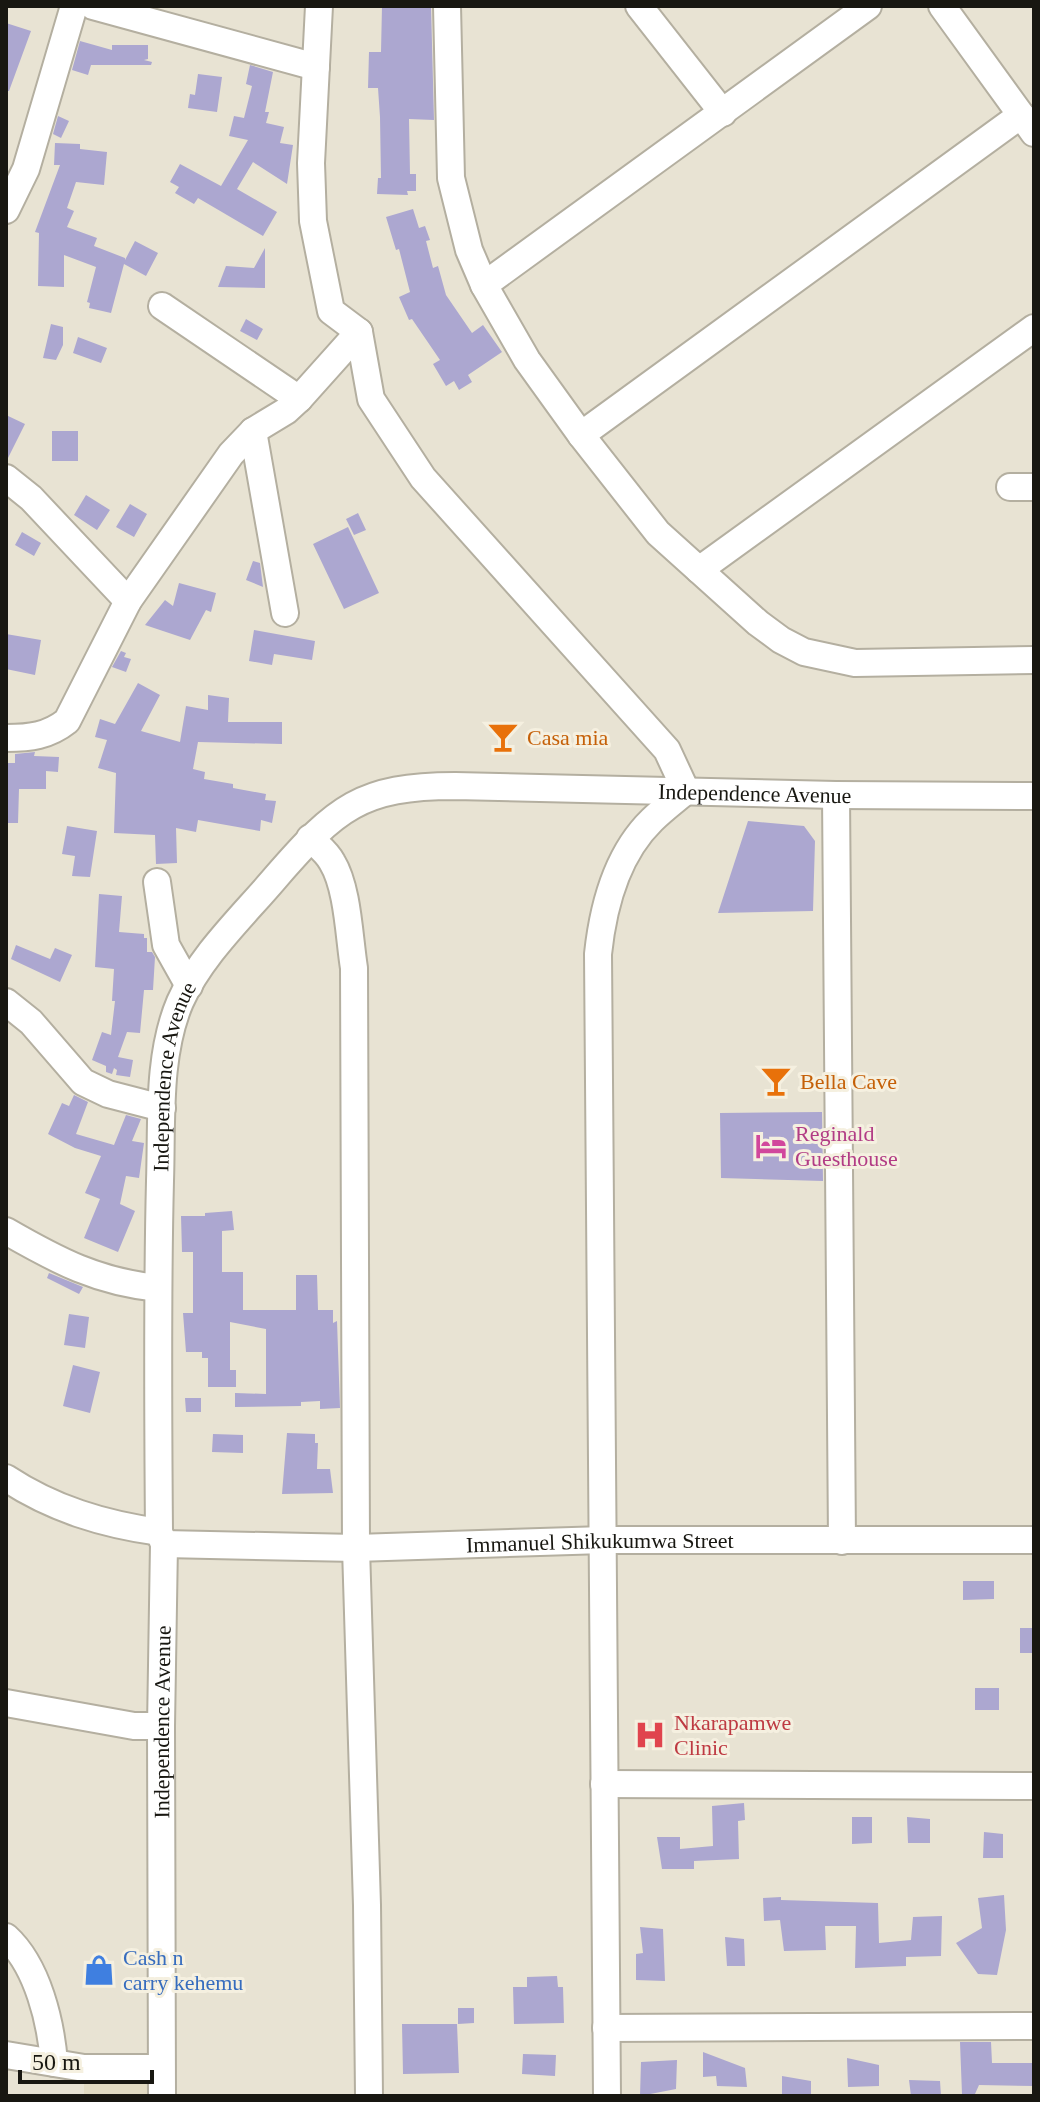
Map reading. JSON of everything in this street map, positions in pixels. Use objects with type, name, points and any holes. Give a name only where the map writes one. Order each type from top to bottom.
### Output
[{"type":"street","points":[[6,210],[26,169],[74,6]]},
{"type":"street","points":[[93,6],[316,67]]},
{"type":"street","points":[[319,6],[311,163],[313,221],[331,311],[359,332],[371,399],[423,478],[667,750],[686,791],[650,822],[623,863],[606,907],[598,954],[607,2096]]},
{"type":"street","points":[[447,6],[451,178],[469,250],[484,285],[527,360],[658,533],[781,640],[804,652],[855,663],[1034,660]]},
{"type":"street","points":[[639,6],[723,113]]},
{"type":"street","points":[[484,285],[868,6]]},
{"type":"street","points":[[581,435],[1028,124],[942,6]]},
{"type":"street","points":[[162,306],[299,399]]},
{"type":"street","points":[[699,570],[1034,328]]},
{"type":"street","points":[[6,738],[37,737],[67,721],[128,601],[231,454],[253,431],[286,411],[299,399],[359,332]]},
{"type":"street","points":[[253,431],[285,613]]},
{"type":"street","points":[[6,478],[31,498],[128,601]]},
{"type":"street","name":"Independence Avenue","points":[[162,2096],[162,1538],[158,1288],[162,1108],[171,1029],[189,986],[212,952],[310,838],[359,802],[396,789],[418,786],[1034,796]]},
{"type":"street","points":[[836,795],[842,1541]]},
{"type":"street","points":[[310,838],[336,868],[354,968],[356,1548],[367,1905],[369,2096]]},
{"type":"street","points":[[157,882],[166,945],[189,986]]},
{"type":"street","points":[[6,1002],[31,1022],[83,1082],[119,1098],[162,1108]]},
{"type":"street","points":[[6,1231],[56,1260],[105,1280],[158,1288]]},
{"type":"street","name":"Immanuel Shikukumwa Street","points":[[6,1478],[42,1500],[94,1520],[162,1538],[356,1548],[604,1540],[1034,1540]]},
{"type":"street","points":[[6,1703],[134,1726],[161,1726]]},
{"type":"street","points":[[604,1784],[1034,1786]]},
{"type":"street","points":[[6,1937],[17,1950],[38,1989],[52,2031],[54,2063]]},
{"type":"street","points":[[606,2028],[1034,2026]]},
{"type":"street","points":[[6,2055],[84,2068],[161,2068]]},
{"type":"shaded area","points":[[84,2068],[161,2068],[162,2096],[84,2096]]},
{"type":"building","points":[[382,6],[431,6],[434,120],[409,119],[410,174],[416,174],[416,191],[407,191],[408,195],[377,194],[378,178],[381,178],[378,88],[368,88],[369,52],[381,52]]},
{"type":"building","points":[[6,23],[31,31],[9,91],[6,91]]},
{"type":"building","points":[[80,41],[112,50],[112,45],[148,45],[148,59],[144,60],[152,62],[151,65],[91,65],[88,75],[72,70]]},
{"type":"building","points":[[250,65],[273,72],[265,112],[269,112],[266,123],[284,127],[280,143],[293,145],[287,184],[253,162],[237,189],[277,212],[263,236],[198,198],[194,204],[175,193],[179,187],[170,182],[180,164],[221,186],[248,140],[229,136],[234,116],[244,118],[252,86],[246,84]]},
{"type":"building","points":[[198,74],[222,77],[217,112],[188,108],[190,94],[195,95]]},
{"type":"building","points":[[58,116],[69,121],[61,138],[53,134]]},
{"type":"building","points":[[55,143],[80,144],[80,149],[107,152],[104,185],[76,182],[67,208],[74,211],[67,227],[97,238],[94,246],[125,260],[135,241],[158,253],[146,276],[124,264],[111,313],[89,308],[90,303],[87,302],[96,267],[64,255],[64,287],[38,286],[39,233],[35,232],[60,165],[54,165]]},
{"type":"building","points":[[413,209],[419,228],[425,226],[433,268],[438,266],[446,295],[472,333],[483,325],[502,352],[468,375],[472,382],[459,390],[454,381],[446,386],[433,364],[440,360],[412,319],[409,320],[399,297],[410,292],[399,249],[396,250],[386,217]]},
{"type":"building","points":[[265,248],[265,288],[218,287],[226,266],[254,268]]},
{"type":"building","points":[[246,319],[263,329],[257,340],[240,331]]},
{"type":"building","points":[[51,324],[63,327],[63,345],[56,360],[43,358]]},
{"type":"building","points":[[78,337],[107,348],[101,363],[73,353]]},
{"type":"building","points":[[6,415],[25,424],[6,462]]},
{"type":"building","points":[[52,431],[78,431],[78,461],[52,461]]},
{"type":"building","points":[[86,495],[110,510],[97,530],[74,515]]},
{"type":"building","points":[[130,504],[147,514],[134,537],[116,527]]},
{"type":"building","points":[[358,513],[366,530],[354,535],[346,519]]},
{"type":"building","points":[[348,527],[379,593],[344,609],[313,544]]},
{"type":"building","points":[[22,532],[41,543],[34,556],[15,545]]},
{"type":"building","points":[[253,561],[260,563],[263,587],[246,580]]},
{"type":"building","points":[[179,583],[216,593],[211,612],[206,610],[190,640],[145,625],[165,600],[173,606]]},
{"type":"building","points":[[254,630],[315,641],[312,660],[274,654],[272,665],[249,661]]},
{"type":"building","points":[[6,634],[41,640],[35,675],[6,669]]},
{"type":"building","points":[[121,651],[126,653],[124,657],[131,659],[126,672],[112,667]]},
{"type":"building","points":[[138,683],[160,695],[141,731],[180,742],[186,706],[208,710],[208,695],[229,698],[228,722],[282,722],[282,744],[198,742],[193,769],[205,772],[204,779],[266,794],[265,800],[276,801],[272,823],[261,820],[260,831],[198,820],[196,832],[176,828],[177,863],[156,864],[155,835],[114,833],[116,773],[98,768],[107,740],[95,737],[100,719],[115,724]]},
{"type":"building","points":[[35,752],[34,756],[59,757],[58,772],[46,771],[46,789],[19,789],[18,823],[6,823],[6,763],[15,763],[15,754]]},
{"type":"building","points":[[748,821],[804,826],[815,841],[813,911],[718,913]]},
{"type":"building","points":[[67,826],[97,831],[90,877],[72,876],[75,856],[62,854]]},
{"type":"building","points":[[99,894],[122,896],[119,932],[144,934],[147,952],[152,952],[155,957],[153,990],[144,990],[140,1033],[127,1032],[118,1057],[133,1060],[130,1077],[116,1075],[114,1068],[112,1074],[106,1072],[106,1066],[92,1060],[102,1032],[111,1035],[115,1001],[112,1001],[114,969],[95,967]]},
{"type":"building","points":[[16,945],[50,959],[55,948],[72,955],[60,982],[11,959]]},
{"type":"building","points":[[74,1095],[88,1102],[76,1134],[114,1145],[126,1115],[141,1119],[132,1141],[144,1143],[139,1178],[126,1176],[120,1204],[135,1211],[118,1252],[84,1238],[100,1199],[85,1193],[101,1156],[75,1148],[48,1134],[62,1103],[69,1106]]},
{"type":"building","name":"Reginald Guesthouse","points":[[822,1112],[823,1181],[721,1178],[720,1113]]},
{"type":"building","points":[[232,1211],[234,1230],[222,1231],[222,1272],[243,1272],[243,1310],[296,1310],[296,1275],[317,1275],[318,1310],[333,1310],[333,1323],[337,1321],[340,1408],[320,1409],[320,1401],[301,1402],[301,1406],[235,1407],[235,1393],[266,1394],[266,1329],[230,1322],[230,1370],[236,1370],[236,1387],[208,1387],[208,1358],[202,1358],[202,1352],[186,1352],[183,1313],[193,1313],[193,1252],[182,1252],[181,1216]]},
{"type":"building","points":[[49,1273],[83,1287],[79,1294],[47,1278]]},
{"type":"building","points":[[69,1314],[89,1317],[85,1348],[64,1345]]},
{"type":"building","points":[[73,1365],[100,1372],[90,1413],[63,1406]]},
{"type":"building","points":[[185,1398],[201,1398],[201,1412],[186,1412]]},
{"type":"building","points":[[287,1433],[315,1434],[315,1443],[318,1443],[317,1469],[330,1469],[333,1493],[282,1494]]},
{"type":"building","points":[[213,1434],[243,1435],[243,1453],[212,1452]]},
{"type":"building","points":[[963,1581],[994,1581],[994,1599],[963,1600]]},
{"type":"building","points":[[1020,1628],[1034,1628],[1034,1653],[1020,1653]]},
{"type":"building","points":[[975,1688],[999,1688],[999,1710],[975,1710]]},
{"type":"building","points":[[744,1803],[745,1820],[738,1821],[739,1859],[694,1861],[694,1869],[662,1869],[657,1837],[680,1837],[680,1849],[713,1846],[712,1806]]},
{"type":"building","points":[[852,1817],[872,1817],[872,1843],[852,1844]]},
{"type":"building","points":[[907,1817],[930,1819],[930,1843],[908,1843]]},
{"type":"building","points":[[984,1832],[1003,1834],[1003,1858],[983,1858]]},
{"type":"building","points":[[1004,1895],[1006,1930],[997,1975],[978,1974],[956,1943],[982,1928],[978,1898]]},
{"type":"building","points":[[781,1897],[781,1900],[878,1903],[879,1943],[911,1940],[913,1917],[942,1916],[941,1956],[906,1957],[906,1966],[855,1968],[856,1926],[825,1926],[826,1950],[784,1951],[780,1920],[764,1921],[763,1898]]},
{"type":"building","points":[[640,1927],[663,1929],[665,1981],[636,1980],[636,1954],[643,1953]]},
{"type":"building","points":[[725,1937],[744,1939],[745,1966],[727,1966]]},
{"type":"building","points":[[557,1976],[558,1987],[563,1987],[564,2023],[514,2024],[513,1987],[527,1987],[527,1977]]},
{"type":"building","points":[[458,2008],[474,2008],[474,2023],[458,2024]]},
{"type":"building","points":[[402,2024],[457,2024],[459,2073],[403,2074]]},
{"type":"building","points":[[960,2042],[991,2042],[992,2063],[1034,2063],[1034,2086],[979,2085],[975,2094],[962,2094]]},
{"type":"building","points":[[703,2052],[745,2068],[747,2087],[717,2086],[716,2076],[703,2077]]},
{"type":"building","points":[[523,2054],[556,2055],[555,2076],[522,2074]]},
{"type":"building","points":[[847,2058],[879,2065],[879,2086],[848,2087]]},
{"type":"building","points":[[677,2060],[676,2089],[640,2096],[641,2062]]},
{"type":"building","points":[[782,2076],[811,2081],[811,2096],[782,2096]]},
{"type":"building","points":[[909,2080],[940,2081],[941,2096],[911,2096]]},
{"type":"place","name":"Casa mia","points":[[503,737]]},
{"type":"place","name":"Bella Cave","points":[[776,1081]]},
{"type":"place","name":"Reginald Guesthouse","points":[[771,1146]]},
{"type":"place","name":"Nkarapamwe Clinic","points":[[650,1735]]},
{"type":"place","name":"Cash n carry kehemu","points":[[99,1970]]}]
